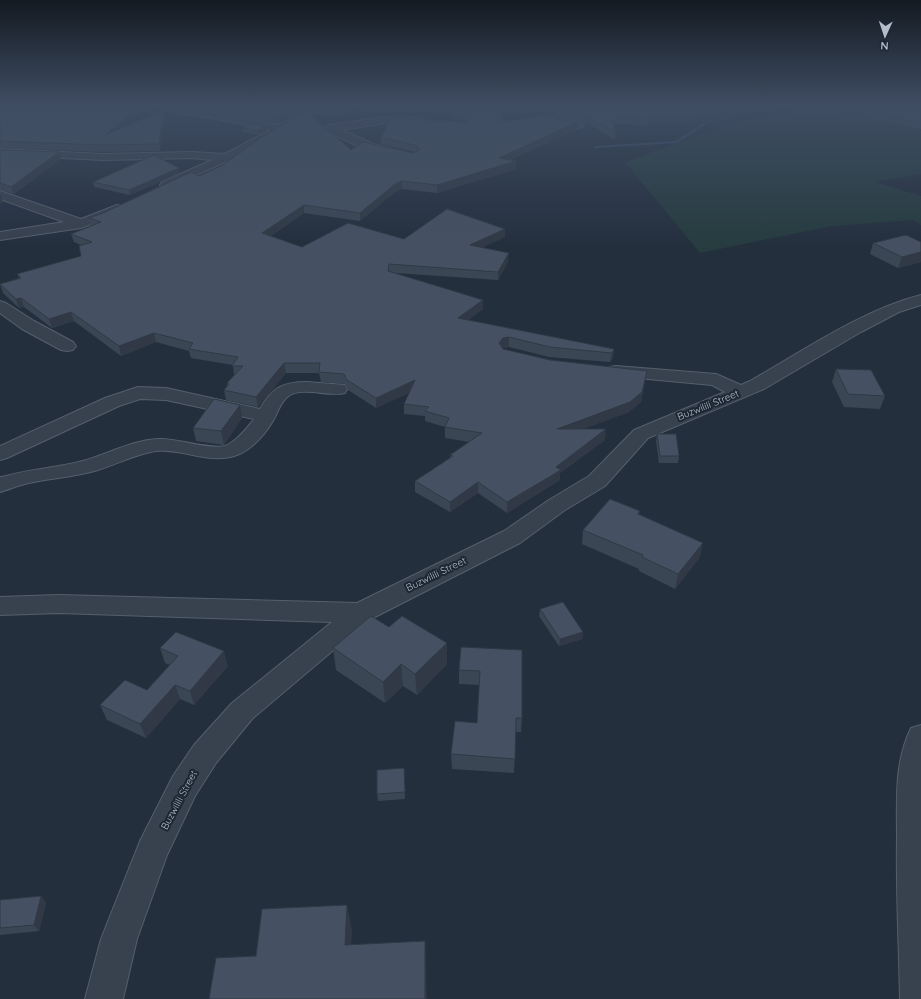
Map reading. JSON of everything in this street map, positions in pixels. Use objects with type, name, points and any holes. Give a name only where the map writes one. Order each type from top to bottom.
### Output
[{"type":"street","points":[[0,152],[103,157],[192,155],[227,158]]},
{"type":"street","points":[[154,191],[239,152]]},
{"type":"street","points":[[0,195],[81,224]]},
{"type":"street","points":[[0,236],[81,224],[126,205]]},
{"type":"street","name":"Buzwilili Street","points":[[104,999],[119,939],[152,852],[188,779],[205,754],[242,711],[360,613],[512,537],[557,505],[597,481],[641,434],[757,385],[855,328],[893,309],[921,300]]},
{"type":"street","points":[[0,306],[28,325],[67,346]]},
{"type":"street","points":[[600,369],[716,380],[740,392]]},
{"type":"street","points":[[0,485],[30,475],[79,468],[139,449],[157,445],[175,446],[219,453],[228,451],[234,449],[248,438],[266,416],[275,400],[282,393],[288,390],[306,388],[338,389]]},
{"type":"street","points":[[0,454],[112,402],[138,393],[166,394],[266,416]]},
{"type":"street","points":[[0,606],[59,604],[360,613]]},
{"type":"street","points":[[919,999],[913,866],[912,772],[921,737]]},
{"type":"green space","points":[[654,152],[921,152],[921,174],[875,182],[921,196],[921,225],[913,220],[832,226],[700,253],[625,162]]},
{"type":"building","points":[[0,152],[59,152],[11,187],[0,183]]},
{"type":"building","points":[[242,152],[407,152],[413,153],[416,152],[513,152],[499,158],[516,161],[437,185],[402,181],[395,184],[360,213],[304,205],[262,233],[302,247],[348,223],[404,239],[447,209],[505,229],[470,245],[509,253],[498,272],[389,264],[388,271],[483,300],[458,318],[614,349],[612,353],[550,347],[509,337],[503,338],[499,343],[503,349],[550,360],[647,371],[642,392],[630,402],[557,429],[606,429],[556,467],[561,470],[507,502],[478,482],[450,502],[415,481],[453,456],[450,455],[482,433],[445,427],[449,418],[425,411],[429,407],[404,404],[415,380],[376,398],[347,380],[344,374],[319,372],[320,363],[284,363],[256,397],[224,390],[229,384],[227,383],[243,366],[232,366],[238,357],[189,349],[193,343],[154,333],[119,346],[71,312],[49,319],[21,298],[16,299],[0,284],[21,278],[17,274],[81,256],[79,246],[92,242],[71,234],[101,222],[89,218],[191,172],[199,176],[223,165]]},
{"type":"building","points":[[154,155],[179,168],[129,190],[93,182]]},
{"type":"building","points":[[906,235],[921,242],[921,252],[902,257],[873,243]]},
{"type":"building","points":[[836,369],[871,370],[885,396],[848,394]]},
{"type":"building","points":[[214,399],[240,405],[221,431],[193,428]]},
{"type":"building","points":[[657,434],[676,434],[679,456],[660,456]]},
{"type":"building","points":[[610,499],[640,511],[638,514],[703,543],[678,574],[642,557],[643,555],[583,530]]},
{"type":"building","points":[[563,602],[583,632],[560,639],[540,609]]},
{"type":"building","points":[[371,616],[389,627],[402,616],[447,643],[415,674],[401,664],[383,682],[333,648]]},
{"type":"building","points":[[176,632],[224,651],[190,691],[175,685],[140,724],[100,705],[125,680],[147,690],[178,656],[160,648]]},
{"type":"building","points":[[461,647],[522,650],[522,718],[516,718],[515,759],[451,754],[455,721],[477,723],[480,671],[459,670]]},
{"type":"building","points":[[404,768],[405,792],[377,794],[377,770]]},
{"type":"building","points":[[41,896],[34,925],[0,928],[0,900]]},
{"type":"building","points":[[347,905],[345,945],[425,941],[425,999],[209,999],[216,958],[256,956],[262,909]]}]
